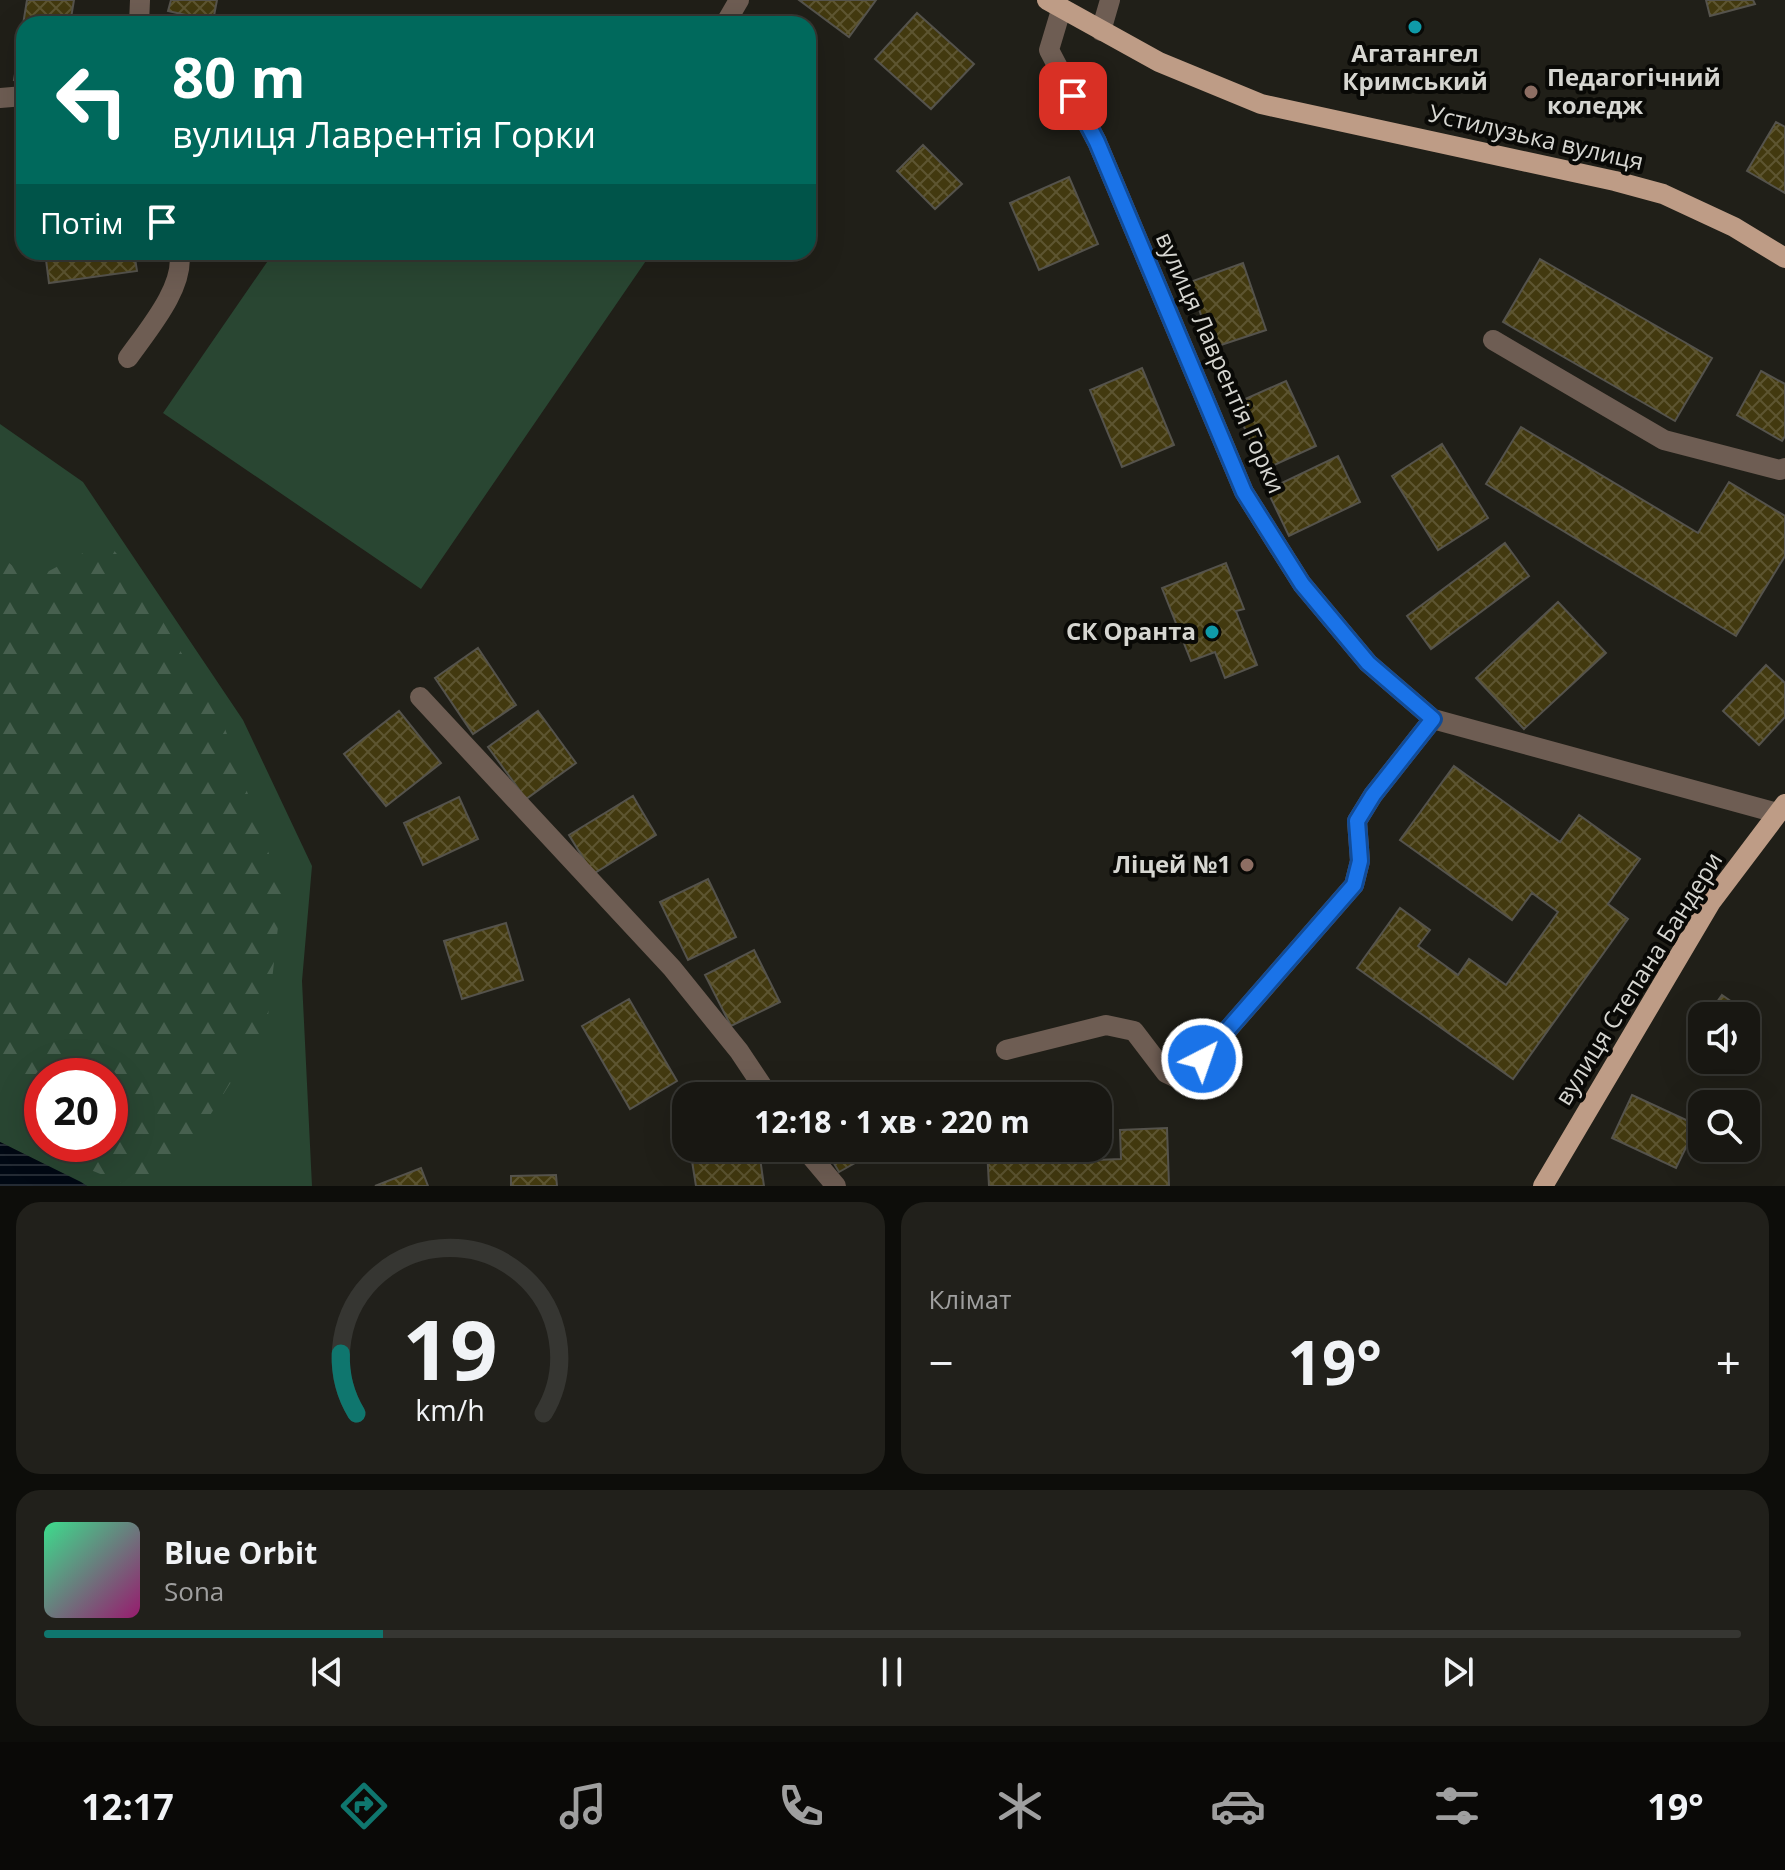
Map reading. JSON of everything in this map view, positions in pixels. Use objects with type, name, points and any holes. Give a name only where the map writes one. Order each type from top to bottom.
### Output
[{"type":"main road","name":"Устилузька вулиця","points":[[1054,5],[1159,62],[1261,104],[1663,194],[1734,227],[1785,258]]},
{"type":"main road","name":"вулиця Степана Бандери","points":[[1543,1186],[1711,902],[1781,809]]},
{"type":"street","points":[[1101,31],[1110,0]]},
{"type":"street","name":"вулиця Лаврентія Горки","points":[[1054,5],[1049,50],[1097,142],[1244,492],[1302,584],[1368,663],[1433,719],[1781,809]]},
{"type":"street","points":[[128,358],[171,294],[180,260]]},
{"type":"street","points":[[1493,340],[1664,440],[1780,470],[1785,468]]},
{"type":"street","points":[[420,697],[672,968],[739,1051],[760,1082]]},
{"type":"street","points":[[1006,1050],[1106,1025],[1134,1031],[1166,1073],[1183,1081],[1354,885],[1360,861],[1357,821],[1373,795],[1433,719]]},
{"type":"street","points":[[816,1162],[836,1186]]},
{"type":"green space","points":[[268,260],[647,260],[421,589],[163,413]]},
{"type":"green space","points":[[0,424],[83,482],[243,720],[312,866],[302,981],[312,1186],[87,1186],[40,1162],[128,1162],[128,1058],[24,1058],[24,1154],[0,1142]]},
{"type":"green space","points":[[106,541],[137,578],[223,723],[282,891],[267,1025],[171,1177],[127,1185],[78,1162],[128,1162],[128,1058],[24,1058],[24,1097],[0,1068],[0,555],[30,581]]},
{"type":"shaded area","points":[[0,1142],[24,1154],[24,1162],[40,1162],[87,1186],[0,1186]]},
{"type":"building","points":[[27,0],[74,0],[71,16],[24,16]]},
{"type":"building","points":[[171,0],[217,0],[214,16],[190,16],[168,11]]},
{"type":"building","points":[[799,0],[876,0],[849,37]]},
{"type":"building","points":[[1706,0],[1753,0],[1755,4],[1710,16]]},
{"type":"building","points":[[917,13],[974,64],[931,109],[875,59]]},
{"type":"building","points":[[1776,122],[1785,127],[1785,193],[1747,171]]},
{"type":"building","points":[[923,145],[962,184],[935,209],[897,171]]},
{"type":"building","points":[[1069,177],[1098,244],[1039,270],[1010,203]]},
{"type":"building","points":[[1540,259],[1712,358],[1675,421],[1503,322]]},
{"type":"building","points":[[46,260],[135,260],[137,271],[49,283]]},
{"type":"building","points":[[1243,263],[1266,330],[1212,348],[1190,282]]},
{"type":"building","points":[[1142,368],[1174,445],[1122,467],[1090,390]]},
{"type":"building","points":[[1761,371],[1785,384],[1785,436],[1782,441],[1737,415]]},
{"type":"building","points":[[1286,381],[1316,446],[1263,470],[1234,404]]},
{"type":"building","points":[[1521,427],[1698,533],[1729,482],[1785,516],[1785,556],[1736,636],[1486,484]]},
{"type":"building","points":[[1442,444],[1488,518],[1438,550],[1392,476]]},
{"type":"building","points":[[1338,456],[1360,502],[1289,536],[1267,490]]},
{"type":"building","points":[[1505,543],[1529,576],[1431,649],[1407,616]]},
{"type":"building","name":"СК Оранта","points":[[1226,563],[1244,609],[1236,611],[1257,665],[1225,678],[1215,652],[1191,661],[1162,588]]},
{"type":"building","points":[[1558,602],[1606,653],[1524,729],[1476,678]]},
{"type":"building","points":[[478,648],[516,705],[473,734],[435,678]]},
{"type":"building","points":[[1766,665],[1785,683],[1785,717],[1759,745],[1723,711]]},
{"type":"building","points":[[399,711],[441,763],[386,806],[344,754]]},
{"type":"building","points":[[538,711],[576,763],[526,799],[488,747]]},
{"type":"building","points":[[1454,766],[1560,842],[1579,815],[1640,859],[1608,904],[1628,919],[1513,1079],[1357,968],[1400,908],[1430,930],[1418,946],[1458,975],[1469,959],[1506,985],[1558,912],[1532,893],[1512,920],[1400,840]]},
{"type":"building","points":[[633,796],[656,835],[593,874],[569,835]]},
{"type":"building","points":[[459,797],[478,839],[423,865],[404,823]]},
{"type":"building","points":[[708,879],[736,937],[688,960],[660,902]]},
{"type":"building","points":[[506,923],[523,980],[462,999],[444,941]]},
{"type":"building","points":[[754,950],[780,1002],[731,1026],[705,975]]},
{"type":"building","points":[[1722,995],[1732,1002],[1717,1002]]},
{"type":"building","points":[[629,999],[677,1081],[630,1109],[582,1026]]},
{"type":"building","points":[[1632,1095],[1688,1121],[1688,1143],[1676,1168],[1612,1138]]},
{"type":"building","points":[[1167,1128],[1169,1186],[989,1186],[988,1162],[1112,1162],[1112,1159],[1121,1159],[1120,1130]]},
{"type":"building","points":[[692,1162],[761,1162],[764,1186],[696,1186]]},
{"type":"building","points":[[833,1162],[857,1162],[839,1172]]},
{"type":"building","points":[[421,1168],[428,1186],[375,1186]]},
{"type":"building","points":[[556,1175],[557,1186],[511,1186],[511,1176]]},
{"type":"place","name":"Агатангел Кримський","points":[[1415,27]]},
{"type":"place","name":"Педагогічний коледж","points":[[1531,92]]},
{"type":"place","name":"СК Оранта","points":[[1212,632]]},
{"type":"place","name":"Ліцей №1","points":[[1247,865]]},
{"type":"route","points":[[1073,96],[1097,142],[1244,492],[1302,584],[1368,663],[1433,719],[1373,795],[1357,821],[1360,861],[1354,885],[1202,1059]]}]
